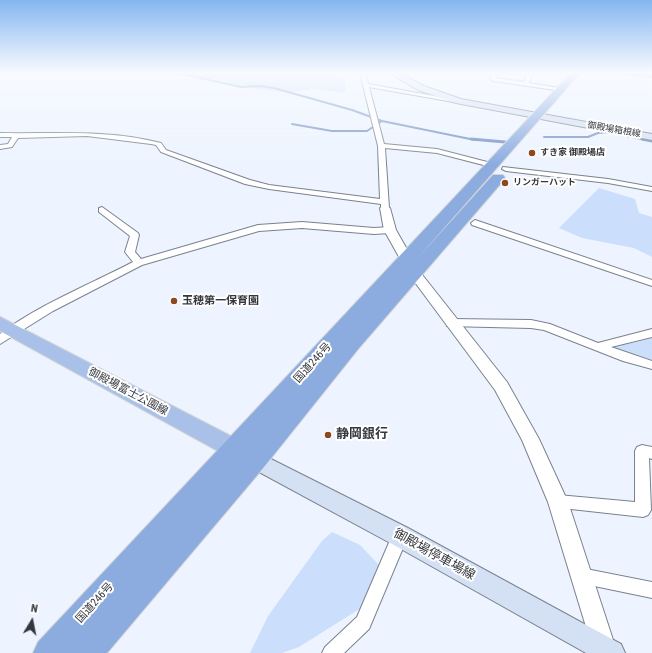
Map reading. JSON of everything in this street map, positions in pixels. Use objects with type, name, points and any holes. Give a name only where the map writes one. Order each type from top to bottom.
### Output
[{"type":"highway","name":"国道246号","points":[[410,266],[506,169],[552,103]]},
{"type":"highway","name":"国道246号","points":[[49,653],[245,455],[352,343],[410,266],[492,166],[544,117],[556,103]]},
{"type":"highway","name":"国道246号","points":[[86,653],[245,455]]},
{"type":"main road","name":"御殿場箱根線","points":[[472,103],[652,137]]},
{"type":"main road","name":"御殿場富士公園線","points":[[4,331],[245,455]]},
{"type":"main road","name":"御殿場停車場線","points":[[245,455],[400,536],[607,652]]},
{"type":"street","points":[[370,103],[380,146],[384,205],[390,230],[410,266],[451,323],[501,386],[530,439],[558,502],[607,652]]},
{"type":"street","points":[[0,135],[87,134],[152,142],[159,144],[163,151],[248,182],[269,187],[384,205]]},
{"type":"street","points":[[0,147],[10,146],[16,136]]},
{"type":"street","points":[[380,146],[437,151],[492,166]]},
{"type":"street","points":[[506,169],[608,181],[652,189]]},
{"type":"street","points":[[102,210],[135,235],[130,252],[139,263]]},
{"type":"street","points":[[475,223],[652,283]]},
{"type":"street","points":[[4,331],[139,263],[258,228],[302,225],[374,231],[390,230]]},
{"type":"street","points":[[451,323],[531,324],[546,328],[627,358],[652,365]]},
{"type":"street","points":[[597,347],[652,333]]},
{"type":"street","points":[[558,502],[643,510],[642,451],[652,453]]},
{"type":"street","points":[[331,653],[362,623],[400,536]]},
{"type":"street","points":[[581,576],[652,590]]},
{"type":"shaded area","points":[[599,188],[635,199],[639,213],[652,217],[652,257],[634,248],[582,238],[559,228]]},
{"type":"shaded area","points":[[652,336],[652,360],[616,349],[615,346],[641,341]]},
{"type":"shaded area","points":[[332,532],[360,545],[380,566],[361,608],[299,647],[282,653],[250,653],[268,616],[322,541]]},
{"type":"waterway","points":[[329,103],[382,121]]},
{"type":"waterway","points":[[292,124],[332,131],[367,131],[382,121]]},
{"type":"waterway","points":[[382,121],[475,140]]},
{"type":"waterway","points":[[544,137],[588,137],[598,133],[608,132],[646,140]]},
{"type":"waterway","points":[[471,139],[505,142]]},
{"type":"waterway","points":[[642,139],[652,141]]},
{"type":"place","name":"すき家 御殿場店","points":[[532,153]]},
{"type":"place","name":"リンガーハット","points":[[505,183]]},
{"type":"place","name":"玉穂第一保育園","points":[[174,301]]},
{"type":"place","name":"静岡銀行","points":[[328,435]]}]
